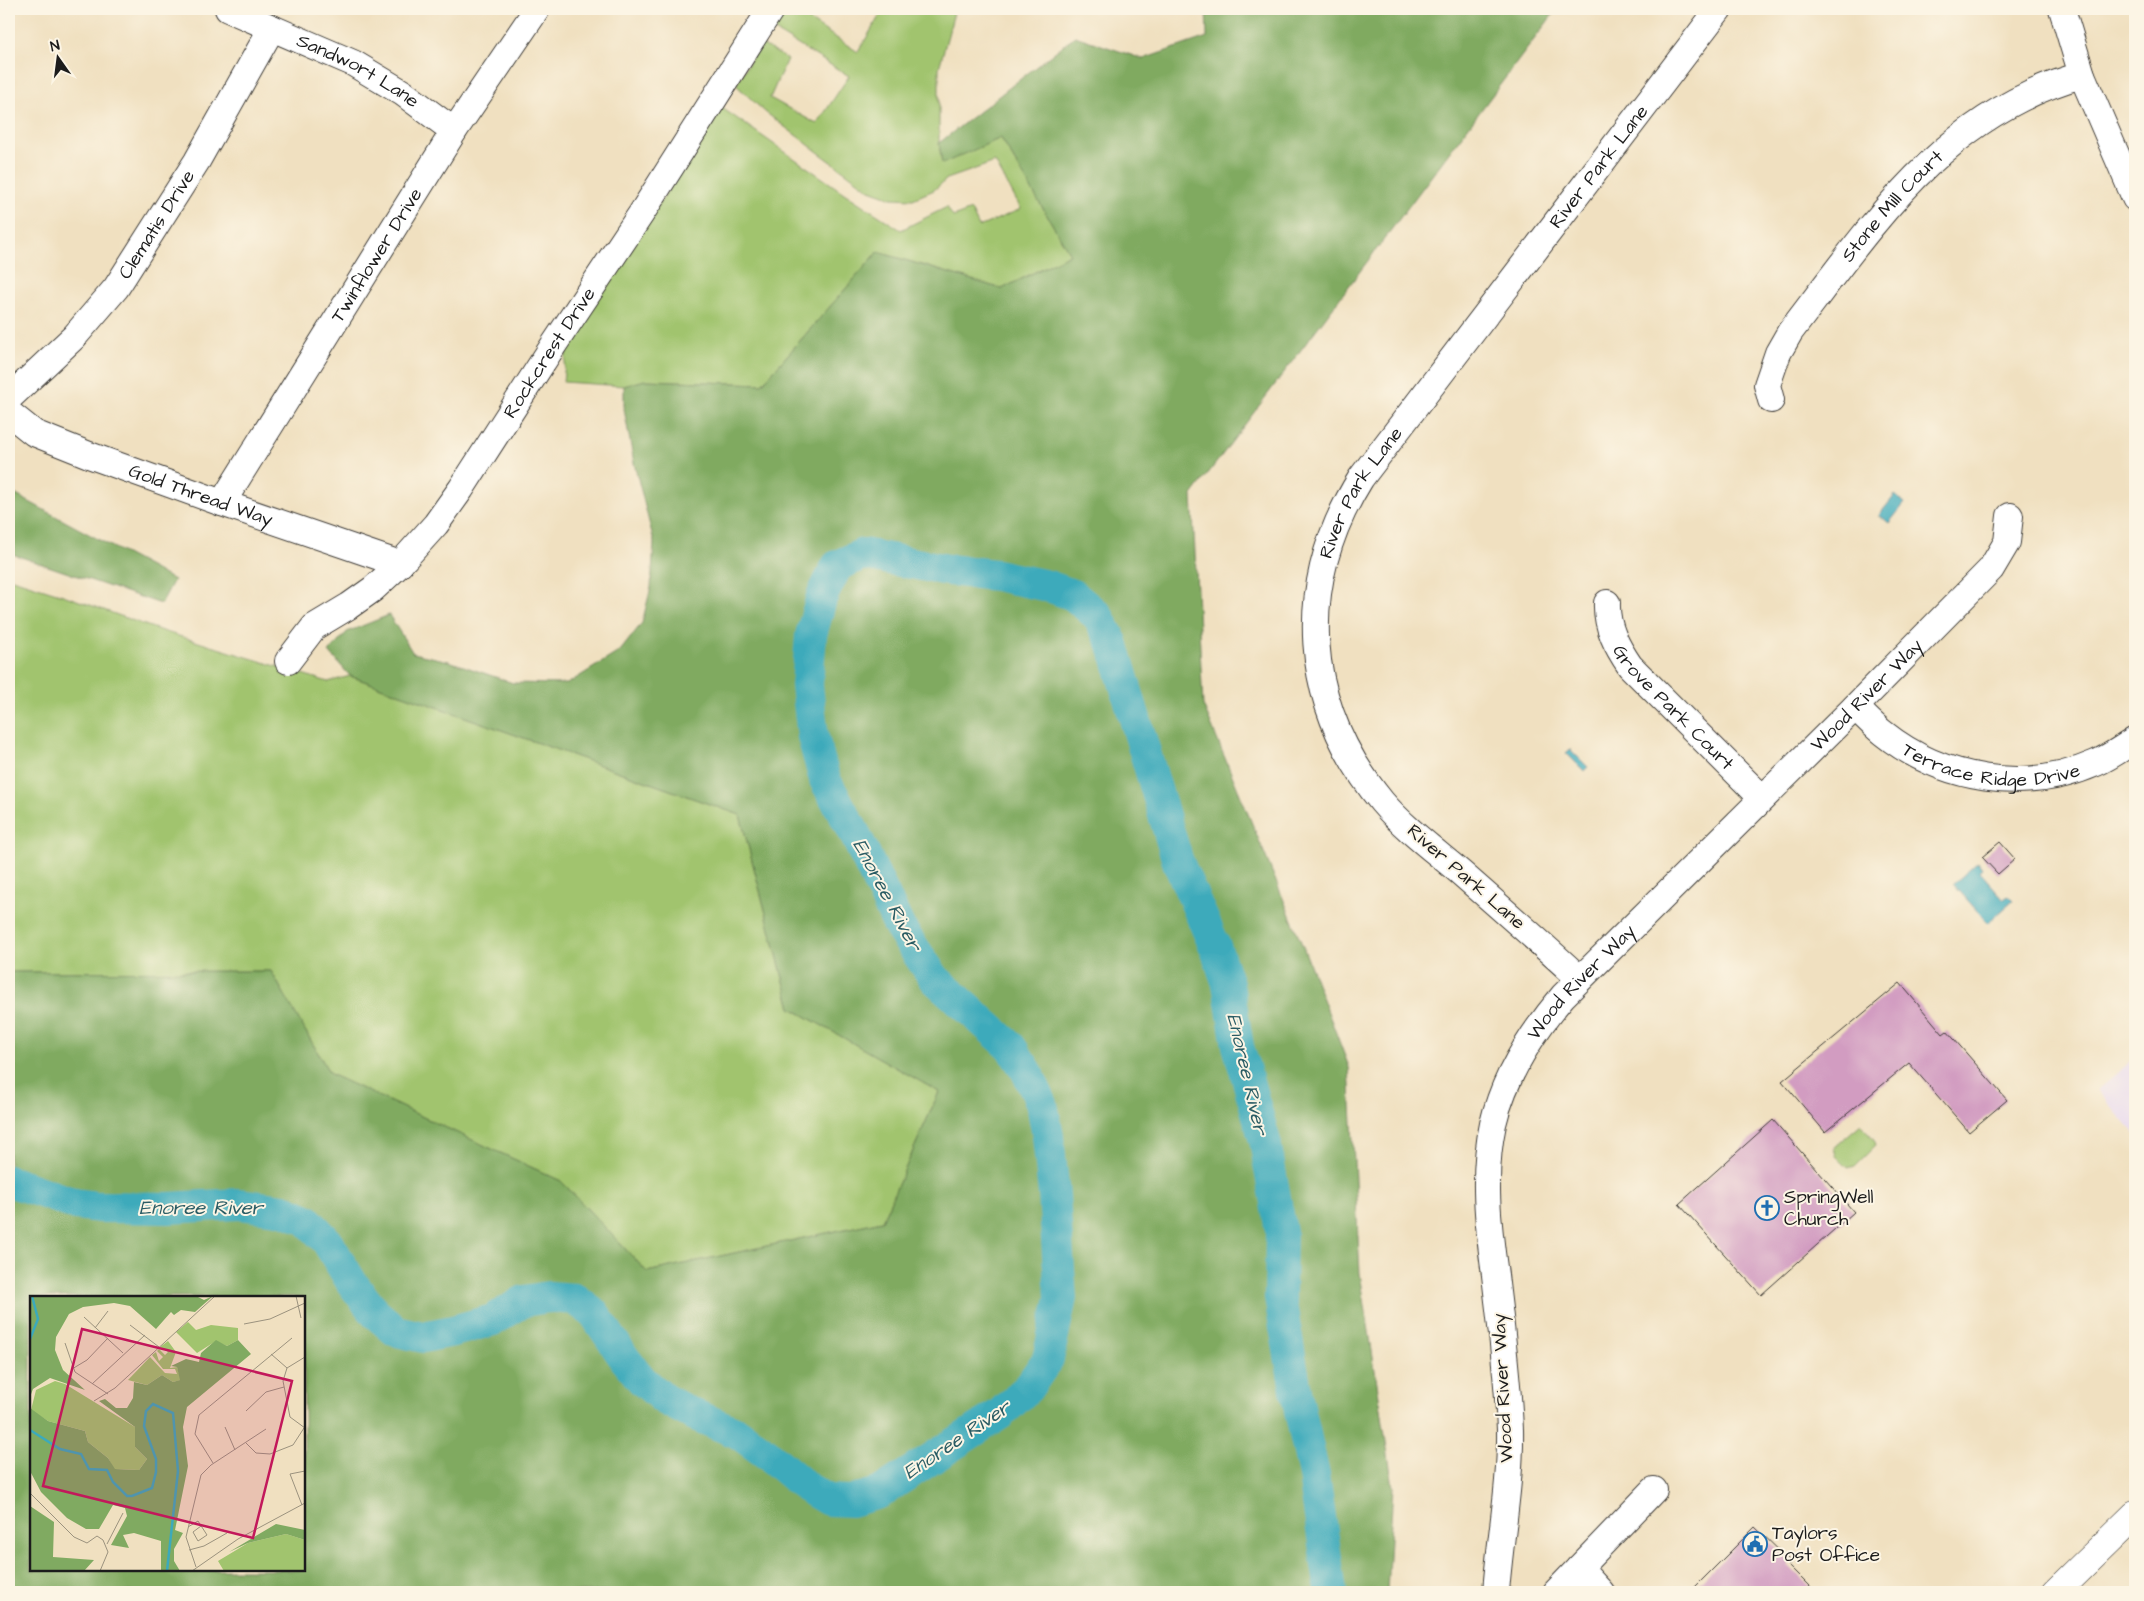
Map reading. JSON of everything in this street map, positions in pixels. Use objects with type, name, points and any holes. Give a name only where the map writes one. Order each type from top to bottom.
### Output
[{"type":"main road","points":[[2056,1592],[2135,1515]]},
{"type":"street","name":"Sandwort Lane","points":[[228,9],[353,63],[403,93],[454,131]]},
{"type":"street","name":"Twinflower Drive","points":[[222,503],[454,131],[538,9]]},
{"type":"street","name":"Rockcrest Drive","points":[[288,661],[314,627],[365,595],[400,564],[436,524],[461,489],[544,359],[641,214],[771,9]]},
{"type":"street","name":"River Park Lane","points":[[1580,979],[1522,925],[1395,816],[1359,771],[1336,727],[1321,680],[1316,641],[1316,601],[1328,546],[1347,501],[1361,478],[1719,9]]},
{"type":"street","points":[[2062,9],[2082,75],[2135,198]]},
{"type":"street","name":"Clematis Drive","points":[[9,398],[74,337],[116,288],[197,161],[272,28]]},
{"type":"street","name":"Stone Mill Court","points":[[1771,400],[1767,385],[1778,353],[1790,332],[1895,199],[1920,172],[1954,140],[1984,118],[2018,99],[2058,82],[2082,75]]},
{"type":"street","name":"Gold Thread Way","points":[[9,413],[34,433],[222,503],[400,564]]},
{"type":"street","name":"Wood River Way","points":[[1496,1592],[1508,1482],[1510,1431],[1506,1369],[1488,1220],[1489,1148],[1498,1106],[1519,1057],[1545,1018],[1580,979],[1855,707],[1991,569],[2007,542],[2010,516]]},
{"type":"street","name":"Grove Park Court","points":[[1607,603],[1608,625],[1630,666],[1762,798]]},
{"type":"street","name":"Terrace Ridge Drive","points":[[1855,707],[1884,734],[1921,757],[1949,770],[1976,777],[2008,780],[2048,777],[2096,764],[2135,740]]},
{"type":"street","points":[[1556,1592],[1654,1490]]},
{"type":"street","points":[[1579,1568],[1601,1592]]},
{"type":"shaded area","points":[[2135,1058],[2135,1133],[2097,1090]]},
{"type":"green space","points":[[782,9],[792,9],[858,52],[880,15],[872,9],[955,9],[939,68],[939,143],[942,163],[1001,138],[1070,254],[1002,289],[878,252],[762,384],[645,380],[624,386],[563,382],[567,344],[722,108],[844,193],[901,230],[947,207],[953,217],[971,210],[979,227],[1021,209],[995,162],[947,179],[934,190],[913,199],[892,198],[870,190],[765,112],[736,85],[760,43],[787,59],[770,98],[817,124],[849,76],[770,28]]},
{"type":"green space","points":[[1206,9],[1557,9],[1192,495],[1203,705],[1304,949],[1349,1067],[1360,1273],[1393,1487],[1387,1592],[9,1592],[9,972],[271,971],[330,1074],[561,1181],[647,1272],[882,1221],[939,1092],[791,1008],[740,815],[350,676],[329,652],[347,632],[389,615],[413,653],[449,661],[513,683],[567,684],[620,651],[642,623],[651,587],[654,542],[634,463],[624,409],[624,386],[645,380],[762,384],[878,252],[1002,289],[1070,254],[1001,138],[942,164],[939,143],[1075,36],[1143,59],[1207,37]]},
{"type":"green space","points":[[9,491],[174,580],[161,604],[9,553]]},
{"type":"green space","points":[[9,578],[63,595],[156,629],[328,682],[350,676],[740,815],[791,1008],[939,1092],[882,1221],[647,1272],[561,1181],[330,1074],[271,971],[9,972]]},
{"type":"green space","points":[[1861,1124],[1876,1145],[1855,1166],[1848,1168],[1836,1156],[1834,1147]]},
{"type":"water","points":[[1895,495],[1905,503],[1889,523],[1879,515]]},
{"type":"water","points":[[1570,749],[1588,767],[1584,771],[1566,753]]},
{"type":"water","points":[[1978,862],[1982,868],[1979,871],[2004,899],[2008,896],[2013,901],[1988,923],[1953,884]]},
{"type":"building","points":[[2000,842],[2015,859],[1998,874],[1982,857]]},
{"type":"building","points":[[1900,983],[1943,1034],[1947,1031],[2007,1100],[1969,1132],[1909,1063],[1825,1132],[1782,1081]]},
{"type":"building","name":"SpringWell Church","points":[[1773,1120],[1854,1212],[1761,1295],[1679,1204]]},
{"type":"building","name":"Taylors Post Office","points":[[1755,1527],[1791,1562],[1788,1565],[1815,1592],[1690,1592]]},
{"type":"waterway","name":"Enoree River","points":[[9,1181],[75,1204],[98,1207],[168,1208],[239,1204],[284,1210],[307,1220],[327,1241],[352,1283],[375,1313],[396,1331],[423,1337],[493,1320],[524,1301],[549,1297],[575,1299],[594,1313],[625,1359],[642,1380],[664,1399],[690,1413],[738,1433],[767,1454],[806,1487],[828,1500],[851,1501],[879,1493],[1000,1414],[1028,1388],[1048,1359],[1061,1298],[1054,1195],[1048,1136],[1042,1104],[1026,1070],[1010,1046],[935,979],[900,928],[856,836],[825,780],[813,737],[807,685],[811,635],[822,596],[837,566],[863,554],[948,570],[996,575],[1048,586],[1073,595],[1098,616],[1112,642],[1178,862],[1216,949],[1228,984],[1238,1046],[1265,1141],[1281,1231],[1280,1298],[1298,1402],[1314,1475],[1331,1592]]},
{"type":"place","name":"SpringWell Church","points":[[1767,1208]]},
{"type":"place","name":"Taylors Post Office","points":[[1755,1544]]}]
